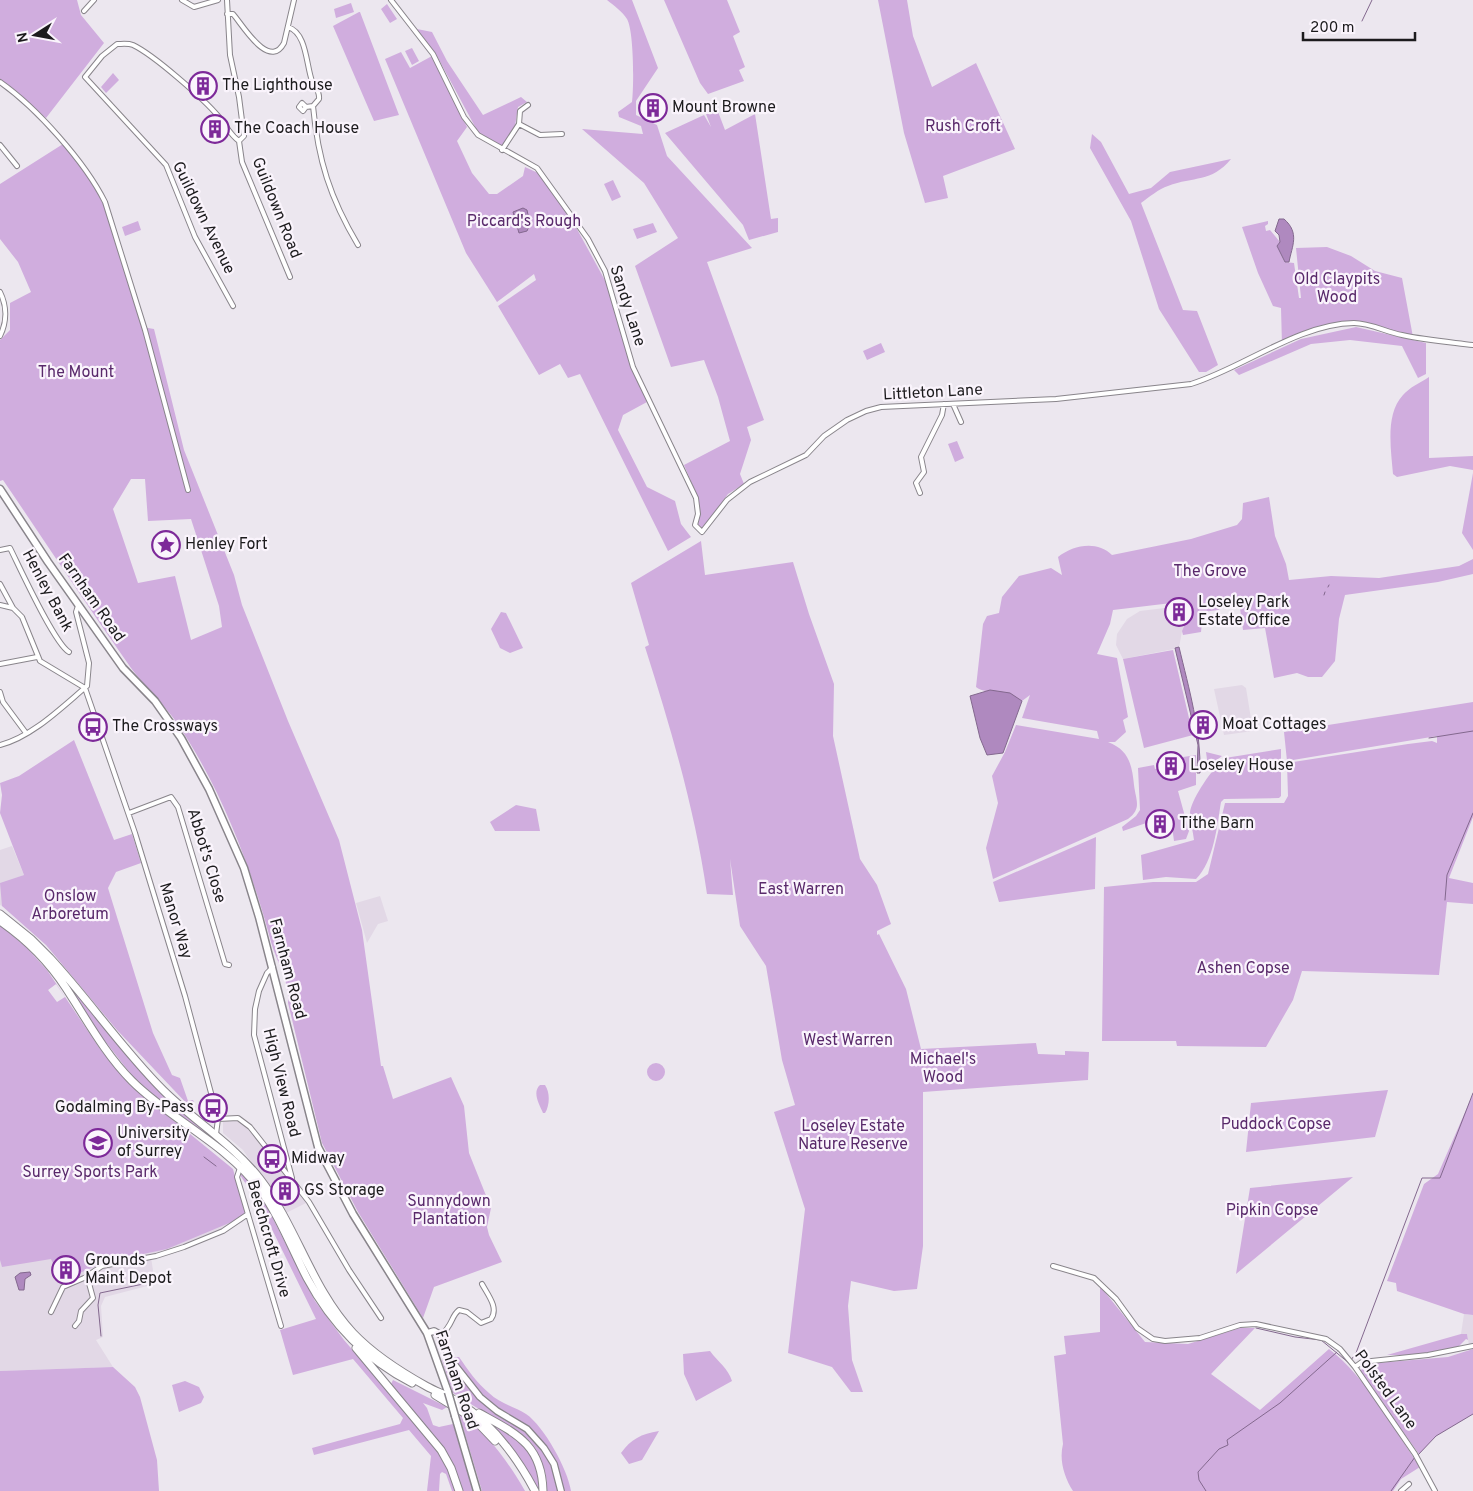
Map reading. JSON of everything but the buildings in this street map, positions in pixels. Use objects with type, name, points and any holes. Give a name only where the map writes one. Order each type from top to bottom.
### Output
[{"type":"highway","points":[[0,914],[31,938],[50,958],[164,1091],[216,1134],[244,1164],[273,1199],[320,1289],[341,1319],[390,1365],[521,1438],[534,1452],[539,1464],[543,1490]]},
{"type":"highway","points":[[0,921],[30,946],[52,970],[106,1051],[131,1080],[162,1107],[244,1164],[269,1202],[313,1288],[376,1373],[441,1450],[451,1468],[460,1491]]},
{"type":"highway","points":[[341,1327],[359,1346],[387,1369],[474,1419],[508,1458],[529,1491]]},
{"type":"highway","points":[[459,1402],[493,1431],[519,1464],[535,1491]]},
{"type":"main road","name":"Farnham Road","points":[[0,489],[78,606],[123,668],[155,701],[198,768],[244,868],[274,967],[318,1147],[353,1214],[427,1334],[448,1392],[477,1491]]},
{"type":"street","points":[[84,11],[94,0]]},
{"type":"street","points":[[182,0],[194,7],[218,0]]},
{"type":"street","name":"Guildown Road","points":[[227,0],[230,55],[239,97],[244,136],[239,141],[242,162],[290,277]]},
{"type":"street","points":[[227,14],[233,14],[251,39],[270,52],[281,49],[294,0]]},
{"type":"street","name":"Sandy Lane","points":[[391,0],[433,54],[464,117],[478,135],[537,168],[572,214],[601,263],[620,316],[633,367],[696,498],[698,514],[695,525],[702,532]]},
{"type":"street","points":[[288,27],[294,30],[301,42],[312,81],[320,94],[319,100],[313,106],[306,107]]},
{"type":"street","name":"Guildown Avenue","points":[[233,306],[195,237],[166,165],[85,77],[102,56],[117,44],[132,45],[155,59],[219,116],[233,137],[239,141]]},
{"type":"street","points":[[0,82],[24,103],[64,144],[94,183],[105,202],[145,330],[188,490]]},
{"type":"street","points":[[502,150],[519,124],[520,111],[528,105]]},
{"type":"street","points":[[313,106],[317,145],[334,199],[358,245]]},
{"type":"street","points":[[519,124],[540,134],[562,134]]},
{"type":"street","points":[[0,145],[17,166]]},
{"type":"street","points":[[0,292],[5,312],[5,327],[0,336]]},
{"type":"street","name":"Littleton Lane","points":[[702,532],[727,500],[750,482],[806,455],[824,436],[848,420],[866,411],[881,407],[1102,396],[1191,384],[1208,379],[1303,335],[1356,323],[1403,335],[1473,345]]},
{"type":"street","points":[[920,493],[916,483],[924,472],[921,458],[942,415],[944,404]]},
{"type":"street","points":[[953,404],[960,422]]},
{"type":"street","name":"Henley Bank","points":[[0,550],[10,548],[53,632],[68,652]]},
{"type":"street","points":[[0,584],[31,635],[37,658]]},
{"type":"street","points":[[6,594],[0,604],[14,608]]},
{"type":"street","points":[[0,745],[8,743],[26,733],[85,688],[88,679],[89,662],[76,612],[78,606]]},
{"type":"street","points":[[0,664],[37,658],[85,688]]},
{"type":"street","name":"Manor Way","points":[[85,688],[94,719],[129,813],[185,996],[218,1119],[216,1134]]},
{"type":"street","points":[[0,692],[2,702],[26,733]]},
{"type":"street","name":"Abbot's Close","points":[[129,813],[171,797],[178,807],[225,964],[229,965]]},
{"type":"street","name":"High View Road","points":[[274,967],[267,973],[259,991],[255,1009],[254,1035],[293,1180]]},
{"type":"street","name":"High View Road","points":[[218,1119],[233,1117],[246,1123],[293,1180],[381,1318]]},
{"type":"street","name":"Beechcroft Drive","points":[[244,1164],[237,1177],[281,1326]]},
{"type":"street","points":[[282,1167],[289,1164]]},
{"type":"street","points":[[51,1312],[63,1288],[102,1266],[169,1253],[223,1230],[248,1214]]},
{"type":"street","name":"Polsted Lane","points":[[1053,1266],[1094,1278],[1116,1299],[1137,1328],[1153,1339],[1175,1341],[1200,1338],[1240,1325],[1256,1324],[1326,1339],[1355,1367],[1416,1456],[1434,1491]]},
{"type":"street","points":[[74,1326],[79,1321],[81,1311],[93,1298],[87,1276]]},
{"type":"street","points":[[441,1335],[451,1326],[454,1316],[459,1310],[467,1312],[481,1323],[491,1319],[495,1311],[494,1307],[482,1284]]},
{"type":"street","points":[[427,1334],[434,1330],[441,1335],[450,1359],[480,1397],[497,1411],[527,1429],[544,1448],[554,1464],[561,1491]]},
{"type":"street","points":[[1355,1367],[1362,1362],[1428,1355],[1473,1346]]},
{"type":"street","points":[[1401,1491],[1409,1484]]},
{"type":"shaded area","points":[[523,208],[527,210],[530,224],[527,231],[519,233],[513,212]]},
{"type":"shaded area","points":[[1279,219],[1284,219],[1292,229],[1294,240],[1289,262],[1285,262],[1277,246],[1280,242],[1279,235],[1275,231]]},
{"type":"shaded area","points":[[1181,606],[1190,612],[1182,631],[1179,648],[1123,659],[1116,645],[1117,634],[1127,619],[1140,611]]},
{"type":"shaded area","points":[[1179,647],[1199,741],[1200,773],[1197,773],[1198,745],[1175,648]]},
{"type":"shaded area","points":[[1242,685],[1246,688],[1253,731],[1224,735],[1214,689]]},
{"type":"shaded area","points":[[990,690],[1010,693],[1022,701],[1003,753],[987,755],[980,738],[970,696]]},
{"type":"shaded area","points":[[12,846],[24,875],[3,883],[2,906],[0,905],[0,850]]},
{"type":"shaded area","points":[[380,896],[388,921],[378,924],[367,943],[356,903]]},
{"type":"shaded area","name":"Surrey Sports Park","points":[[0,929],[56,984],[48,990],[56,1002],[242,1216],[243,1222],[167,1253],[151,1257],[155,1284],[105,1297],[101,1306],[103,1337],[96,1340],[113,1367],[0,1371]]},
{"type":"shaded area","points":[[236,1119],[247,1128],[306,1203],[286,1213],[243,1150],[223,1133],[223,1122]]},
{"type":"shaded area","points":[[30,1272],[31,1275],[25,1279],[24,1290],[19,1290],[15,1277],[20,1273]]},
{"type":"shaded area","points":[[1464,1314],[1473,1315],[1473,1344],[1469,1345],[1467,1334],[1461,1334]]},
{"type":"green space","points":[[0,0],[77,0],[81,15],[104,43],[46,118],[0,79]]},
{"type":"green space","points":[[607,0],[632,0],[658,68],[636,101],[636,115],[657,125],[667,156],[752,248],[707,262],[764,420],[747,427],[751,440],[740,474],[744,484],[728,494],[702,530],[698,526],[699,500],[684,465],[730,441],[718,397],[704,360],[671,367],[635,266],[678,238],[644,183],[582,129],[643,134],[641,126],[619,117],[618,112],[632,102],[631,35],[625,16]]},
{"type":"green space","points":[[664,0],[727,0],[740,32],[733,36],[745,67],[739,70],[744,81],[708,94],[700,83]]},
{"type":"green space","name":"Rush Croft","points":[[878,0],[907,0],[913,36],[932,87],[976,63],[1015,149],[943,176],[948,198],[925,203],[904,133]]},
{"type":"green space","points":[[351,3],[354,12],[336,18],[334,9]]},
{"type":"green space","points":[[387,4],[397,19],[390,23],[381,9]]},
{"type":"green space","points":[[359,12],[399,115],[374,121],[333,26]]},
{"type":"green space","points":[[417,29],[432,32],[447,61],[483,115],[521,97],[527,102],[518,107],[515,126],[502,147],[479,134],[438,58]]},
{"type":"green space","points":[[412,48],[419,61],[412,65],[405,51]]},
{"type":"green space","name":"Piccard's Rough","points":[[401,52],[410,68],[432,56],[467,127],[457,141],[472,173],[489,194],[497,194],[523,176],[525,167],[538,173],[566,209],[601,273],[610,290],[629,361],[647,402],[623,415],[618,430],[647,487],[675,501],[681,524],[691,537],[668,551],[580,374],[568,378],[560,364],[539,375],[498,306],[536,280],[534,274],[497,302],[466,253],[385,59]]},
{"type":"green space","points":[[113,73],[119,80],[106,93],[101,87]]},
{"type":"green space","points":[[717,109],[725,130],[755,114],[771,219],[778,218],[778,232],[749,240],[743,225],[665,133],[704,115],[711,127],[706,114]]},
{"type":"green space","points":[[1092,134],[1101,142],[1129,194],[1151,188],[1170,172],[1231,159],[1216,172],[1202,178],[1165,187],[1141,203],[1183,310],[1197,311],[1218,365],[1206,372],[1199,372],[1159,309],[1131,221],[1090,148]]},
{"type":"green space","name":"The Mount","points":[[63,144],[95,186],[110,220],[142,327],[154,329],[184,450],[234,575],[242,605],[288,721],[339,840],[362,930],[381,1066],[383,1066],[393,1099],[451,1077],[464,1106],[469,1153],[491,1208],[487,1227],[502,1262],[434,1287],[423,1318],[358,1212],[322,1143],[288,1003],[285,980],[244,857],[221,801],[193,748],[177,723],[131,668],[3,480],[0,481],[0,340],[10,330],[10,303],[31,292],[18,262],[0,239],[0,184]],"holes":[[[131,479],[145,479],[148,521],[191,519],[219,606],[222,627],[191,640],[175,576],[138,583],[113,509]]]},
{"type":"green space","points":[[613,180],[621,197],[612,201],[604,184]]},
{"type":"green space","points":[[138,221],[141,230],[125,236],[122,227]]},
{"type":"green space","name":"Old Claypits Wood","points":[[1268,221],[1268,224],[1265,226],[1266,231],[1270,230],[1280,242],[1277,246],[1285,262],[1294,263],[1299,298],[1301,298],[1296,248],[1327,247],[1351,256],[1375,271],[1402,278],[1413,337],[1370,325],[1347,323],[1318,330],[1282,345],[1281,308],[1273,306],[1258,273],[1242,227]]},
{"type":"green space","points":[[653,223],[657,232],[637,239],[633,229]]},
{"type":"green space","points":[[1356,327],[1426,343],[1426,374],[1418,378],[1402,346],[1350,340],[1311,344],[1239,375],[1234,370],[1301,339]]},
{"type":"green space","points":[[881,343],[885,352],[867,360],[863,351]]},
{"type":"green space","points":[[1429,377],[1429,458],[1473,456],[1473,470],[1450,466],[1397,477],[1393,474],[1390,432],[1394,412],[1397,403],[1406,392]]},
{"type":"green space","points":[[957,441],[964,458],[955,462],[948,444]]},
{"type":"green space","points":[[1473,473],[1473,550],[1462,533]]},
{"type":"green space","name":"The Grove","points":[[1269,497],[1275,536],[1286,564],[1289,580],[1331,576],[1379,578],[1459,566],[1473,559],[1473,574],[1438,582],[1345,595],[1339,619],[1335,661],[1322,677],[1308,677],[1297,673],[1274,678],[1265,628],[1243,630],[1239,601],[1218,610],[1203,612],[1201,632],[1183,635],[1182,631],[1190,612],[1192,612],[1180,602],[1113,610],[1110,624],[1097,654],[1117,658],[1128,717],[1123,720],[1126,732],[1115,742],[1108,742],[1121,749],[1128,759],[1132,771],[1137,808],[1128,819],[993,879],[986,848],[998,803],[992,776],[1005,752],[1016,725],[1099,739],[1097,731],[1022,718],[1030,695],[1022,701],[1008,694],[981,690],[976,687],[983,624],[987,616],[999,613],[1002,597],[1019,576],[1051,568],[1062,575],[1058,557],[1078,547],[1099,547],[1112,555],[1191,539],[1237,525],[1242,519],[1243,503]]},
{"type":"green space","name":"Loseley Estate Nature Reserve","points":[[701,541],[705,575],[793,562],[834,684],[833,736],[860,859],[877,885],[891,924],[877,931],[877,935],[879,934],[906,989],[921,1049],[1036,1043],[1038,1054],[1065,1055],[1065,1051],[1089,1052],[1088,1080],[923,1092],[923,1246],[917,1289],[894,1291],[851,1281],[848,1306],[852,1360],[863,1392],[851,1392],[832,1367],[788,1353],[805,1209],[774,1112],[795,1105],[782,1060],[766,966],[740,926],[730,859],[733,895],[707,894],[689,801],[673,739],[645,647],[649,645],[631,583]]},
{"type":"green space","points":[[501,612],[506,613],[523,648],[510,653],[500,648],[491,629]]},
{"type":"green space","points":[[1173,650],[1193,735],[1144,748],[1123,659]]},
{"type":"green space","name":"Ashen Copse","points":[[1473,702],[1473,817],[1449,878],[1473,883],[1473,904],[1447,902],[1439,975],[1302,971],[1293,1000],[1266,1047],[1177,1046],[1176,1041],[1102,1041],[1104,887],[1153,882],[1196,882],[1208,874],[1225,803],[1284,803],[1288,796],[1287,763],[1408,744],[1432,741],[1437,743],[1437,736],[1287,761],[1284,732]]},
{"type":"green space","name":"Onslow Arboretum","points":[[74,740],[114,840],[132,834],[141,863],[116,872],[108,888],[153,1033],[172,1075],[180,1078],[188,1101],[193,1100],[194,1102],[190,1107],[117,1030],[46,945],[2,906],[0,883],[24,875],[0,813],[2,795],[0,783],[19,776]]},
{"type":"green space","points":[[1281,749],[1281,796],[1279,798],[1224,799],[1221,802],[1211,853],[1202,872],[1196,879],[1166,877],[1143,880],[1141,855],[1194,840],[1190,816],[1191,807],[1204,783],[1220,762],[1225,758]]},
{"type":"green space","points":[[1206,752],[1222,756],[1208,767]]},
{"type":"green space","points":[[1196,755],[1196,785],[1178,791],[1189,831],[1186,839],[1174,841],[1171,819],[1152,821],[1123,831],[1122,827],[1136,816],[1140,810],[1138,768],[1154,765],[1155,769],[1165,768],[1167,779],[1179,778],[1177,758]]},
{"type":"green space","points":[[516,805],[536,809],[540,831],[495,831],[490,822]]},
{"type":"green space","points":[[1096,837],[1095,889],[999,902],[993,882]]},
{"type":"green space","name":"Surrey Sports Park","points":[[0,925],[26,947],[47,970],[100,1049],[130,1085],[233,1169],[245,1213],[234,1221],[167,1249],[105,1262],[61,1281],[51,1259],[2,1267],[0,1260]],"holes":[[[56,984],[65,997],[57,1002],[48,990]]]},
{"type":"green space","points":[[20,932],[56,967],[129,1058],[224,1149],[164,1104],[133,1077]]},
{"type":"green space","points":[[652,1063],[660,1063],[665,1068],[663,1079],[652,1081],[647,1076],[647,1068]]},
{"type":"green space","points":[[540,1085],[545,1085],[549,1095],[549,1102],[545,1113],[543,1113],[536,1095]]},
{"type":"green space","name":"Puddock Copse","points":[[1388,1090],[1375,1137],[1246,1152],[1251,1103]]},
{"type":"green space","points":[[1473,1094],[1473,1315],[1464,1314],[1397,1291],[1396,1283],[1387,1281],[1424,1184],[1438,1174]]},
{"type":"green space","points":[[243,1174],[266,1205],[315,1301],[344,1340],[445,1460],[458,1491],[452,1491],[446,1474],[442,1472],[440,1474],[439,1491],[427,1491],[431,1456],[409,1430],[314,1455],[312,1448],[400,1424],[403,1418],[353,1359],[293,1375],[280,1330],[316,1319],[261,1207],[240,1175]]},
{"type":"green space","name":"Pipkin Copse","points":[[1353,1177],[1236,1274],[1250,1188]]},
{"type":"green space","points":[[1100,1286],[1145,1342],[1188,1344],[1240,1328],[1255,1328],[1211,1374],[1260,1410],[1329,1349],[1355,1374],[1367,1389],[1390,1420],[1420,1467],[1401,1479],[1393,1491],[1073,1491],[1067,1480],[1062,1462],[1063,1444],[1054,1356],[1066,1354],[1064,1336],[1100,1332]]},
{"type":"green space","points":[[1461,1334],[1467,1334],[1468,1340],[1466,1339],[1455,1350],[1409,1355],[1387,1355]]},
{"type":"green space","points":[[1473,1349],[1473,1414],[1436,1436],[1419,1454],[1360,1372],[1365,1364],[1448,1357]]},
{"type":"green space","points":[[710,1351],[732,1381],[696,1401],[684,1374],[683,1354]]},
{"type":"green space","points":[[447,1357],[459,1357],[477,1381],[493,1396],[526,1414],[533,1420],[554,1449],[565,1472],[571,1491],[547,1491],[546,1476],[542,1462],[526,1438],[453,1393],[442,1360]]},
{"type":"green space","points":[[113,1367],[135,1387],[140,1397],[157,1460],[159,1491],[0,1491],[0,1371]]},
{"type":"green space","points":[[393,1380],[447,1407],[442,1410],[423,1403],[427,1408],[433,1425],[439,1427],[453,1424],[474,1491],[462,1491],[429,1431],[391,1384]]},
{"type":"green space","points":[[185,1381],[199,1387],[204,1397],[201,1403],[179,1412],[172,1385]]},
{"type":"green space","points":[[459,1414],[464,1415],[490,1441],[525,1491],[482,1491]]},
{"type":"green space","points":[[486,1419],[517,1440],[530,1455],[535,1465],[540,1491]]},
{"type":"green space","points":[[659,1431],[642,1460],[629,1464],[621,1453],[625,1448],[637,1438]]},
{"type":"waterway","points":[[1362,21],[1372,0]]},
{"type":"waterway","points":[[1429,738],[1473,731]]},
{"type":"waterway","points":[[1445,900],[1447,875],[1473,813]]},
{"type":"waterway","points":[[1351,1360],[1356,1353],[1422,1178],[1440,1178],[1473,1093]]},
{"type":"waterway","points":[[204,1157],[216,1166]]},
{"type":"waterway","points":[[101,1336],[98,1305],[100,1293],[153,1282]]},
{"type":"waterway","points":[[1256,1328],[1295,1337],[1321,1340],[1349,1363]]},
{"type":"waterway","points":[[1206,1491],[1199,1480],[1198,1472],[1219,1449],[1228,1445],[1227,1440],[1280,1403],[1337,1352]]},
{"type":"waterway","points":[[1418,1455],[1436,1436],[1473,1414]]},
{"type":"waterway","points":[[1391,1491],[1415,1457]]},
{"type":"place","name":"The Lighthouse","points":[[203,86]]},
{"type":"place","name":"Mount Browne","points":[[653,108]]},
{"type":"place","name":"The Coach House","points":[[215,129]]},
{"type":"place","name":"Henley Fort","points":[[166,545]]},
{"type":"place","name":"Loseley Park Estate Office","points":[[1179,612]]},
{"type":"place","name":"Moat Cottages","points":[[1203,725]]},
{"type":"place","name":"The Crossways","points":[[93,727]]},
{"type":"place","name":"Loseley House","points":[[1171,766]]},
{"type":"place","name":"Tithe Barn","points":[[1160,824]]},
{"type":"place","name":"Godalming By-Pass","points":[[213,1108]]},
{"type":"place","name":"University of Surrey","points":[[98,1143]]},
{"type":"place","name":"Midway","points":[[272,1159]]},
{"type":"place","name":"GS Storage","points":[[285,1191]]},
{"type":"place","name":"Grounds Maint Depot","points":[[66,1270]]},
{"type":"park label","name":"East Warren","points":[[801,890]]},
{"type":"park label","name":"West Warren","points":[[848,1041]]},
{"type":"park label","name":"Michael's Wood","points":[[943,1069]]},
{"type":"park label","name":"Sunnydown Plantation","points":[[449,1211]]}]
